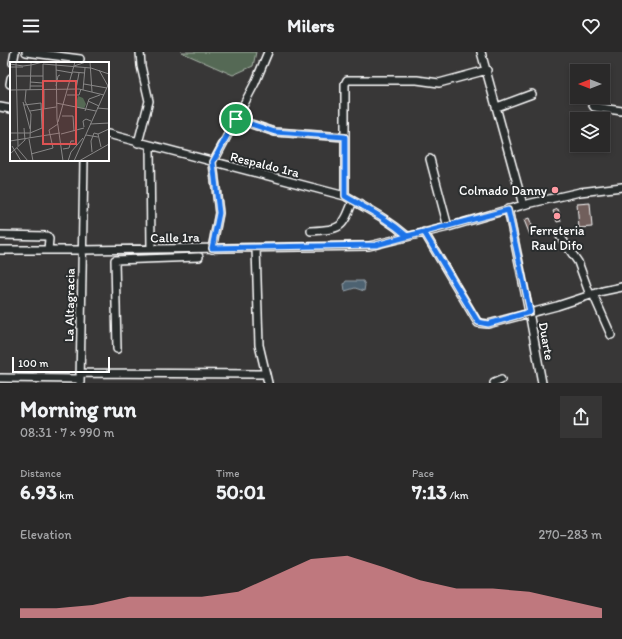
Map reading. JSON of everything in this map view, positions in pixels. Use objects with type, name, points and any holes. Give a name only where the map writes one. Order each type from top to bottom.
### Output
[{"type":"street","points":[[13,62],[15,52]]},
{"type":"street","points":[[26,52],[80,58]]},
{"type":"street","points":[[138,143],[148,101],[140,66],[140,52]]},
{"type":"street","points":[[212,248],[219,213],[213,162],[255,83],[268,52]]},
{"type":"street","points":[[481,52],[523,205]]},
{"type":"street","points":[[345,196],[345,84],[347,80],[416,80],[439,82],[487,70]]},
{"type":"street","points":[[497,107],[532,94]]},
{"type":"street","points":[[592,104],[594,107],[622,111]]},
{"type":"street","points":[[0,107],[10,109]]},
{"type":"street","points":[[236,119],[275,132],[345,137]]},
{"type":"street","name":"Respaldo 1ra","points":[[109,134],[345,196],[392,223],[407,236]]},
{"type":"street","points":[[150,146],[151,249]]},
{"type":"street","points":[[430,159],[448,227]]},
{"type":"street","name":"La Altagracia","points":[[80,378],[81,250],[84,161]]},
{"type":"street","name":"Calle 1ra","points":[[0,250],[115,250],[369,246],[448,227],[523,205],[580,192],[622,187]]},
{"type":"street","points":[[311,231],[338,228],[345,221],[353,201]]},
{"type":"street","name":"Duarte","points":[[508,210],[530,312],[542,383]]},
{"type":"street","points":[[424,232],[478,322],[488,324],[622,287]]},
{"type":"street","points":[[0,235],[47,236],[49,239],[48,250]]},
{"type":"street","points":[[560,236],[578,262],[591,295],[611,335]]},
{"type":"street","points":[[256,248],[258,345],[268,383]]},
{"type":"street","points":[[115,250],[114,260],[117,349]]},
{"type":"street","points":[[114,260],[199,257]]},
{"type":"street","points":[[0,378],[15,381],[43,381],[80,378],[265,374]]},
{"type":"green space","points":[[181,52],[256,52],[253,66],[233,75]]},
{"type":"water","points":[[346,281],[363,281],[365,285],[364,291],[355,288],[345,291],[344,284]]},
{"type":"building","points":[[590,203],[592,227],[579,228],[577,204]]},
{"type":"building","name":"Ferreteria Raul Difo","points":[[558,209],[561,221],[557,222],[553,211]]},
{"type":"building","points":[[529,218],[535,233],[530,235],[524,220]]},
{"type":"place","name":"Colmado Danny","points":[[555,190]]},
{"type":"place","name":"Ferreteria Raul Difo","points":[[557,216]]},
{"type":"route","points":[[236,119],[213,162],[219,213],[212,248],[376,245],[407,236],[424,232],[448,227],[508,210],[530,312],[488,324],[478,322],[424,232],[407,236],[392,223],[345,196],[345,137],[284,134],[255,127],[236,119]]}]
